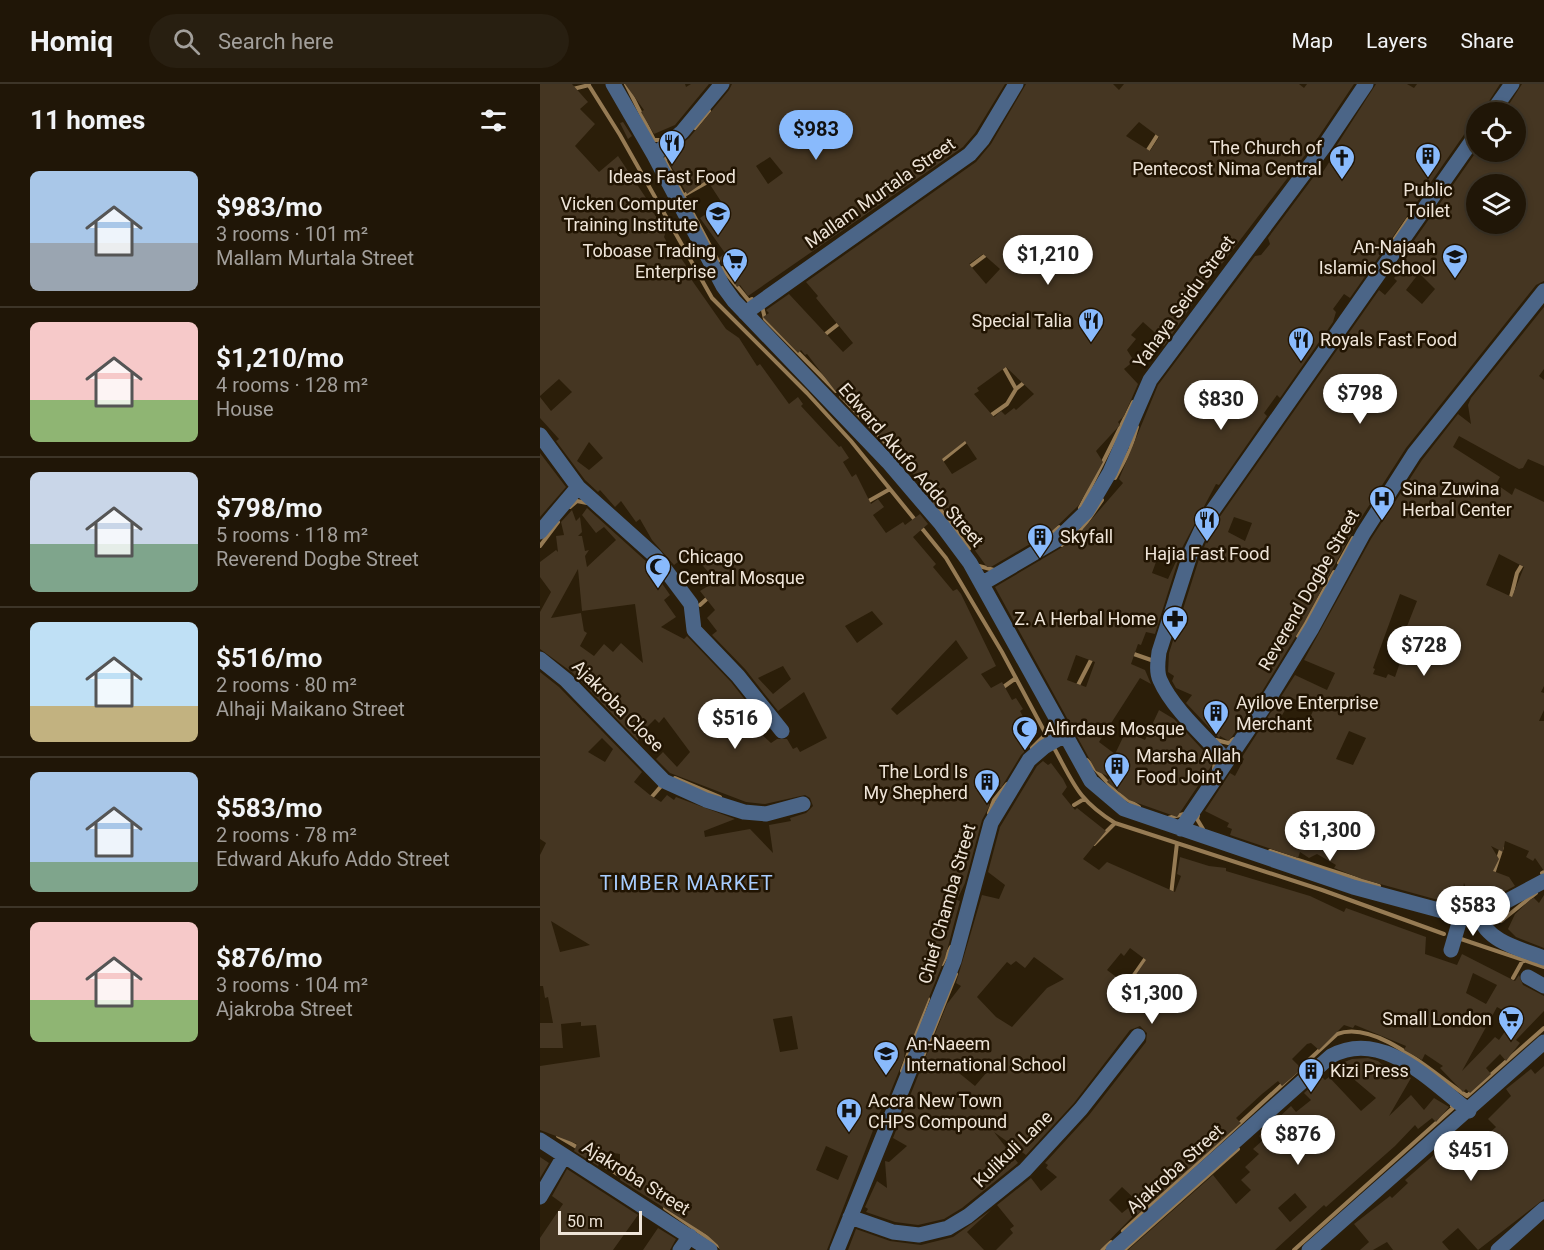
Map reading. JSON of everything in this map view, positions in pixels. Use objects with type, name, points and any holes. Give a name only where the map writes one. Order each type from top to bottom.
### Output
[{"type":"street","name":"Edward Akufo Addo Street","points":[[613,84],[654,155],[723,286],[745,313],[888,462],[941,524],[983,583],[1055,741],[1091,781],[1124,809],[1180,829],[1353,887],[1461,916],[1479,916]]},
{"type":"street","points":[[654,155],[682,132],[722,84]]},
{"type":"street","name":"Mallam Murtala Street","points":[[745,313],[970,154],[983,139],[1016,84]]},
{"type":"street","name":"Yahaya Seidu Street","points":[[983,583],[1058,539],[1087,511],[1110,472],[1150,380],[1323,148],[1366,84]]},
{"type":"street","points":[[1499,102],[1512,84]]},
{"type":"street","points":[[1227,761],[1174,702],[1159,679],[1157,669],[1159,652],[1191,552],[1206,520],[1466,149]]},
{"type":"street","name":"Reverend Dogbe Street","points":[[1180,829],[1293,660],[1363,534],[1414,454],[1544,291]]},
{"type":"street","points":[[540,435],[578,487],[656,556],[691,604],[694,630],[738,676],[782,731]]},
{"type":"street","points":[[540,532],[578,487]]},
{"type":"street","name":"Ajakroba Close","points":[[540,659],[566,680],[664,781],[706,800],[744,812],[766,814],[803,804]]},
{"type":"street","name":"Chief Chamba Street","points":[[837,1250],[900,1100],[954,961],[991,824],[1029,760],[1055,741]]},
{"type":"street","points":[[1544,880],[1479,916],[1482,925],[1491,935],[1544,958]]},
{"type":"street","points":[[1451,950],[1461,916]]},
{"type":"street","points":[[1528,977],[1544,986]]},
{"type":"street","name":"Kulikuli Lane","points":[[850,1217],[894,1232],[919,1235],[948,1228],[968,1216],[1025,1170],[1082,1109],[1138,1036]]},
{"type":"street","points":[[1308,1250],[1469,1111],[1544,1042]]},
{"type":"street","name":"Ajakroba Street","points":[[1113,1250],[1331,1056],[1341,1050],[1370,1047],[1388,1052],[1469,1111]]},
{"type":"street","name":"Ajakroba Street","points":[[540,1140],[710,1250]]},
{"type":"street","points":[[540,1197],[564,1156]]},
{"type":"street","points":[[1498,1250],[1544,1209]]},
{"type":"street","points":[[680,1250],[690,1236]]},
{"type":"building","points":[[540,84],[572,84],[588,102],[580,109],[595,124],[575,146],[599,172],[618,156],[666,231],[664,237],[675,257],[678,254],[694,277],[691,279],[726,329],[739,338],[757,366],[760,364],[789,404],[798,397],[803,404],[801,406],[839,447],[841,446],[849,458],[843,462],[852,477],[856,474],[871,504],[878,499],[884,507],[873,515],[886,533],[903,522],[905,525],[920,514],[928,524],[913,537],[936,564],[933,567],[953,591],[957,589],[961,594],[996,666],[981,674],[991,688],[1002,682],[1012,700],[1016,698],[1023,709],[1020,711],[1026,722],[1017,727],[1031,745],[1021,755],[1001,788],[998,786],[983,798],[990,805],[982,820],[965,883],[957,900],[960,901],[945,958],[909,1047],[905,1045],[904,1059],[884,1108],[882,1107],[827,1250],[720,1250],[707,1235],[620,1180],[620,1154],[606,1152],[598,1166],[574,1151],[577,1144],[540,1130],[540,1066],[600,1057],[596,1025],[581,1026],[581,1022],[561,1024],[563,1048],[540,1048],[540,1023],[553,1023],[548,997],[545,998],[543,986],[540,986],[540,855],[546,843],[540,839],[540,672],[559,687],[642,772],[634,782],[650,795],[661,802],[667,795],[674,800],[676,797],[735,819],[704,831],[705,837],[750,829],[773,853],[769,825],[791,821],[790,818],[806,813],[813,806],[810,798],[805,795],[765,804],[746,802],[670,773],[656,759],[663,752],[677,767],[690,752],[664,717],[659,723],[655,719],[640,734],[638,741],[573,673],[540,649],[540,612],[551,592],[540,577],[540,562],[556,550],[558,552],[556,536],[564,535],[561,522],[572,510],[576,521],[580,517],[582,532],[578,536],[582,536],[585,551],[589,550],[585,556],[587,567],[616,540],[604,527],[596,533],[582,515],[587,508],[648,563],[670,595],[664,600],[676,617],[661,627],[684,639],[687,636],[731,682],[765,725],[759,732],[771,743],[777,739],[787,739],[793,749],[797,747],[800,752],[827,738],[804,692],[778,711],[745,669],[712,635],[717,631],[707,618],[715,610],[700,591],[716,581],[697,559],[692,563],[686,556],[674,565],[652,540],[640,519],[636,522],[621,501],[615,507],[600,490],[598,492],[585,480],[556,441],[559,439],[540,418],[540,397],[551,411],[572,392],[559,379],[540,396]],"holes":[[[589,442],[603,458],[589,470],[577,461]],[[578,569],[582,611],[635,604],[643,663],[621,643],[613,652],[604,644],[594,656],[580,646],[587,633],[584,631],[581,613],[551,618]],[[872,611],[883,624],[857,643],[845,626]],[[956,640],[968,658],[897,715],[891,709]],[[783,666],[791,679],[773,694],[758,678]],[[602,738],[613,749],[605,762],[588,752]],[[551,921],[590,945],[560,952]],[[792,1016],[798,1049],[780,1052],[773,1019]],[[826,1146],[848,1156],[838,1180],[816,1170]]]},
{"type":"building","points":[[625,84],[685,84],[686,87],[691,84],[709,84],[675,125],[654,134],[641,112],[644,110]]},
{"type":"building","points":[[732,84],[1005,84],[975,133],[963,147],[748,296],[740,285],[737,287],[726,270],[719,258],[725,253],[700,218],[722,203],[707,180],[687,194],[666,157],[689,138]],"holes":[[[770,157],[783,173],[768,184],[756,166]]]},
{"type":"building","points":[[1026,84],[1113,84],[1119,90],[1124,84],[1299,84],[1304,88],[1307,84],[1354,84],[1315,142],[1205,286],[1164,346],[1159,341],[1161,338],[1143,322],[1131,335],[1136,339],[1127,350],[1134,361],[1124,369],[1138,384],[1124,416],[1118,422],[1120,425],[1096,451],[1103,462],[1079,505],[1052,531],[991,567],[987,567],[952,519],[897,454],[858,414],[860,413],[848,398],[843,401],[807,354],[805,355],[801,350],[798,353],[763,317],[769,313],[766,310],[789,294],[843,352],[853,343],[816,298],[818,296],[806,282],[976,162],[991,144]],"holes":[[[1139,122],[1159,137],[1150,151],[1126,136]],[[983,254],[1000,269],[986,284],[969,264]],[[1006,367],[1034,394],[1016,410],[1014,408],[1005,415],[1001,411],[994,417],[974,394],[979,391],[977,388]],[[965,441],[977,459],[952,474],[942,459]]]},
{"type":"building","points":[[1376,84],[1407,84],[1414,88],[1417,84],[1500,84],[1488,102],[1466,102],[1466,132],[1350,298],[1344,294],[1333,309],[1336,312],[1333,322],[1280,398],[1277,395],[1264,413],[1267,416],[1219,485],[1216,484],[1182,548],[1155,634],[1146,632],[1141,645],[1138,644],[1131,664],[1145,670],[1151,684],[1140,678],[1099,742],[1115,754],[1126,731],[1145,740],[1159,710],[1174,719],[1214,762],[1177,817],[1129,800],[1107,782],[1110,777],[1096,771],[995,587],[1071,542],[1074,544],[1083,529],[1123,483],[1119,479],[1158,385],[1255,256],[1261,255],[1270,244],[1268,238],[1315,175],[1319,178],[1335,153],[1333,151]],"holes":[[[1160,551],[1178,557],[1168,579],[1152,573]],[[1076,655],[1095,662],[1086,687],[1067,680]]]},
{"type":"building","points":[[1522,84],[1544,84],[1544,281],[1536,285],[1406,448],[1354,529],[1304,623],[1255,703],[1229,741],[1220,736],[1219,738],[1186,703],[1192,695],[1176,688],[1172,681],[1174,676],[1168,672],[1169,653],[1200,556],[1214,525],[1379,290],[1385,295],[1397,281],[1394,278],[1399,272],[1394,269],[1469,162],[1526,162],[1526,102],[1510,102]],"holes":[[[1419,273],[1435,289],[1422,304],[1406,290]],[[1366,378],[1381,386],[1373,402],[1356,393]],[[1234,517],[1252,523],[1245,541],[1228,532]]]},
{"type":"building","points":[[623,122],[632,136],[628,139],[620,123]]},
{"type":"building","points":[[1544,307],[1544,369],[1539,376],[1544,380],[1544,466],[1528,459],[1523,468],[1519,469],[1459,436],[1453,447],[1500,477],[1496,484],[1512,495],[1515,488],[1544,502],[1544,686],[1541,692],[1544,693],[1544,710],[1539,721],[1544,721],[1544,871],[1535,858],[1533,861],[1526,857],[1529,851],[1505,841],[1503,852],[1491,846],[1499,859],[1493,871],[1509,877],[1515,886],[1494,897],[1488,896],[1485,901],[1473,906],[1464,883],[1460,906],[1362,879],[1334,868],[1336,865],[1317,854],[1309,858],[1300,852],[1298,858],[1230,835],[1232,829],[1227,827],[1229,823],[1205,811],[1230,773],[1235,776],[1244,759],[1242,757],[1295,675],[1327,690],[1335,673],[1304,660],[1371,539],[1422,460],[1458,414],[1471,424],[1468,405],[1471,398]],"holes":[[[1499,554],[1524,567],[1512,597],[1486,585]],[[1400,594],[1417,601],[1398,649],[1404,651],[1395,677],[1388,674],[1386,678],[1373,674],[1375,669],[1373,668]],[[1292,698],[1309,706],[1307,709],[1313,711],[1305,728],[1281,717]],[[1349,731],[1366,738],[1353,765],[1336,759]]]},
{"type":"building","points":[[540,453],[566,487],[540,517]]},
{"type":"building","points":[[1043,761],[1048,765],[1051,763],[1067,787],[1062,794],[1075,810],[1077,808],[1106,831],[1083,859],[1099,870],[1107,862],[1175,892],[1181,876],[1177,874],[1180,857],[1209,866],[1226,868],[1226,871],[1310,896],[1344,912],[1346,908],[1426,937],[1425,954],[1457,965],[1462,954],[1515,981],[1519,975],[1523,985],[1544,996],[1544,1011],[1516,1040],[1520,1043],[1506,1061],[1500,1054],[1486,1068],[1491,1074],[1470,1093],[1466,1089],[1463,1092],[1440,1068],[1443,1066],[1425,1054],[1422,1060],[1404,1050],[1406,1046],[1355,1025],[1353,1028],[1344,1025],[1319,1050],[1311,1043],[1307,1044],[1292,1059],[1302,1069],[1282,1086],[1278,1081],[1262,1094],[1236,1118],[1241,1123],[1136,1216],[1135,1214],[1100,1250],[996,1250],[1013,1233],[1010,1229],[1014,1226],[997,1205],[1031,1178],[1041,1191],[1057,1177],[1046,1168],[1048,1165],[1045,1163],[1089,1115],[1146,1042],[1147,1033],[1140,1026],[1130,1030],[1074,1103],[1026,1155],[994,1132],[1018,1163],[962,1208],[944,1219],[918,1225],[895,1222],[866,1212],[868,1209],[865,1207],[877,1181],[887,1188],[885,1161],[889,1162],[907,1146],[893,1138],[947,1004],[961,986],[956,983],[982,895],[999,899],[1005,885],[988,872],[1000,827],[1037,766]],"holes":[[[1130,948],[1146,960],[1128,986],[1107,970],[1121,953],[1124,956]],[[1034,957],[1064,979],[1047,988],[1012,1027],[996,1017],[977,997],[1007,962],[1011,965],[1016,961],[1025,968]],[[1473,973],[1497,985],[1486,1004],[1466,993]],[[1497,1007],[1515,1017],[1499,1040],[1495,1037],[1462,1071]],[[971,1059],[987,1072],[975,1086],[959,1073]],[[1122,1187],[1137,1201],[1122,1213],[1109,1200]]]},
{"type":"building","points":[[1544,895],[1544,948],[1516,937],[1508,929],[1515,914],[1531,899],[1534,898],[1539,903]]},
{"type":"building","points":[[1368,1058],[1378,1061],[1392,1073],[1396,1068],[1411,1078],[1389,1116],[1411,1095],[1424,1110],[1434,1098],[1449,1107],[1436,1122],[1432,1118],[1418,1129],[1415,1125],[1395,1146],[1326,1207],[1324,1205],[1275,1250],[1128,1250],[1213,1175],[1236,1204],[1251,1190],[1241,1180],[1250,1172],[1245,1167],[1259,1154],[1253,1149],[1263,1140],[1259,1136],[1291,1106],[1296,1112],[1311,1100],[1304,1093],[1322,1077],[1325,1080],[1329,1077],[1361,1111],[1376,1098],[1337,1065],[1352,1059]],"holes":[[[1295,1193],[1307,1207],[1290,1222],[1278,1208]]]},
{"type":"building","points":[[1544,1066],[1544,1199],[1478,1250],[1458,1228],[1442,1242],[1449,1250],[1393,1250],[1387,1242],[1373,1250],[1360,1250],[1369,1242],[1354,1224],[1390,1196],[1392,1198],[1408,1183],[1405,1180],[1443,1147],[1446,1151],[1456,1142],[1470,1158],[1489,1139],[1486,1136],[1496,1127],[1488,1119],[1511,1096],[1506,1089],[1531,1069],[1535,1074]]},
{"type":"building","points":[[540,1157],[549,1163],[540,1178]]},
{"type":"building","points":[[567,1169],[638,1215],[613,1250],[540,1250],[540,1238],[563,1204],[552,1196]]},
{"type":"building","points":[[991,1210],[967,1232],[984,1250],[848,1250],[856,1229],[890,1241],[921,1245],[953,1237]]},
{"type":"building","points":[[658,1228],[676,1239],[670,1250],[643,1250]]},
{"type":"waterway","points":[[588,84],[620,135],[712,298],[807,393],[851,441],[946,558],[1002,652],[1049,740]]},
{"type":"waterway","points":[[626,84],[654,140],[663,140]]},
{"type":"waterway","points":[[573,89],[589,85]]},
{"type":"waterway","points":[[695,128],[709,111]]},
{"type":"waterway","points":[[1146,153],[1160,131]]},
{"type":"waterway","points":[[669,151],[665,161],[718,261]]},
{"type":"waterway","points":[[686,194],[711,180]]},
{"type":"waterway","points":[[1389,247],[1408,219]]},
{"type":"waterway","points":[[967,269],[987,254]]},
{"type":"waterway","points":[[722,268],[749,301],[752,299]]},
{"type":"waterway","points":[[762,306],[765,319],[836,391]]},
{"type":"waterway","points":[[823,336],[841,322]]},
{"type":"waterway","points":[[1002,364],[1016,389]]},
{"type":"waterway","points":[[990,416],[1007,404],[1016,389],[1026,381]]},
{"type":"waterway","points":[[841,396],[861,417]]},
{"type":"waterway","points":[[1080,508],[1133,402]]},
{"type":"waterway","points":[[868,424],[906,465]]},
{"type":"waterway","points":[[1115,478],[1130,450],[1137,427]]},
{"type":"waterway","points":[[940,462],[965,442]]},
{"type":"waterway","points":[[924,487],[969,549]]},
{"type":"waterway","points":[[867,502],[890,489]]},
{"type":"waterway","points":[[1062,545],[1082,529],[1102,500]]},
{"type":"waterway","points":[[570,507],[577,501],[587,503]]},
{"type":"waterway","points":[[540,546],[558,522]]},
{"type":"waterway","points":[[1046,537],[1059,527]]},
{"type":"waterway","points":[[1339,563],[1353,538]]},
{"type":"waterway","points":[[1510,601],[1517,573],[1523,563]]},
{"type":"waterway","points":[[979,566],[994,570]]},
{"type":"waterway","points":[[1298,636],[1334,572]]},
{"type":"waterway","points":[[700,605],[710,596]]},
{"type":"waterway","points":[[1131,653],[1154,661]]},
{"type":"waterway","points":[[1076,689],[1092,658]]},
{"type":"waterway","points":[[1002,688],[1016,678]]},
{"type":"waterway","points":[[1032,748],[1046,734]]},
{"type":"waterway","points":[[1216,740],[1228,743],[1234,739]]},
{"type":"waterway","points":[[1053,746],[1084,798],[1115,823],[1322,890],[1444,934]]},
{"type":"waterway","points":[[1211,754],[1215,761],[1214,769]]},
{"type":"waterway","points":[[1087,760],[1117,793],[1139,807]]},
{"type":"waterway","points":[[675,778],[720,797]]},
{"type":"waterway","points":[[650,799],[663,784]]},
{"type":"waterway","points":[[989,813],[994,800],[1007,784]]},
{"type":"waterway","points":[[1074,805],[1084,799]]},
{"type":"waterway","points":[[1168,818],[1184,814]]},
{"type":"waterway","points":[[1198,815],[1197,819],[1203,829]]},
{"type":"waterway","points":[[1094,844],[1115,823]]},
{"type":"waterway","points":[[1171,895],[1177,843]]},
{"type":"waterway","points":[[1493,874],[1502,847]]},
{"type":"waterway","points":[[1270,851],[1379,886]]},
{"type":"waterway","points":[[1501,921],[1536,893]]},
{"type":"waterway","points":[[1482,901],[1497,895]]},
{"type":"waterway","points":[[1453,907],[1461,908],[1475,903]]},
{"type":"waterway","points":[[1461,939],[1544,967]]},
{"type":"waterway","points":[[942,964],[951,947]]},
{"type":"waterway","points":[[1125,988],[1148,955]]},
{"type":"waterway","points":[[1513,978],[1523,960]]},
{"type":"waterway","points":[[922,1059],[956,974]]},
{"type":"waterway","points":[[902,1071],[928,999]]},
{"type":"waterway","points":[[1123,1231],[1337,1034],[1353,1032],[1388,1042],[1467,1096],[1544,1028]]},
{"type":"waterway","points":[[1294,1250],[1454,1107],[1452,1106]]},
{"type":"waterway","points":[[558,1136],[580,1149]]},
{"type":"waterway","points":[[1124,1250],[1238,1149]]},
{"type":"waterway","points":[[596,1160],[622,1177]]},
{"type":"waterway","points":[[665,1208],[725,1250]]},
{"type":"waterway","points":[[1102,1250],[1111,1242]]},
{"type":"place","name":"Ideas Fast Food","points":[[672,166]]},
{"type":"place","name":"Public Toilet","points":[[1428,179]]},
{"type":"place","name":"The Church of Pentecost Nima Central","points":[[1342,181]]},
{"type":"place","name":"Vicken Computer Training Institute","points":[[718,237]]},
{"type":"place","name":"An-Najaah Islamic School","points":[[1455,280]]},
{"type":"place","name":"Toboase Trading Enterprise","points":[[735,284]]},
{"type":"place","name":"Special Talia","points":[[1091,344]]},
{"type":"place","name":"Royals Fast Food","points":[[1301,363]]},
{"type":"place","name":"Sina Zuwina Herbal Center","points":[[1382,522]]},
{"type":"place","name":"Hajia Fast Food","points":[[1207,543]]},
{"type":"place","name":"Skyfall","points":[[1040,560]]},
{"type":"place","name":"Chicago Central Mosque","points":[[658,590]]},
{"type":"place","name":"Z. A Herbal Home","points":[[1175,642]]},
{"type":"place","name":"Ayilove Enterprise Merchant","points":[[1216,736]]},
{"type":"place","name":"Alfirdaus Mosque","points":[[1025,752]]},
{"type":"place","name":"Marsha Allah Food Joint","points":[[1117,789]]},
{"type":"place","name":"The Lord Is My Shepherd","points":[[987,805]]},
{"type":"place","name":"Small London","points":[[1511,1042]]},
{"type":"place","name":"An-Naeem International School","points":[[886,1077]]},
{"type":"place","name":"Kizi Press","points":[[1311,1094]]},
{"type":"place","name":"Accra New Town CHPS Compound","points":[[849,1134]]},
{"type":"district","name":"TIMBER MARKET","points":[[687,883]]}]
